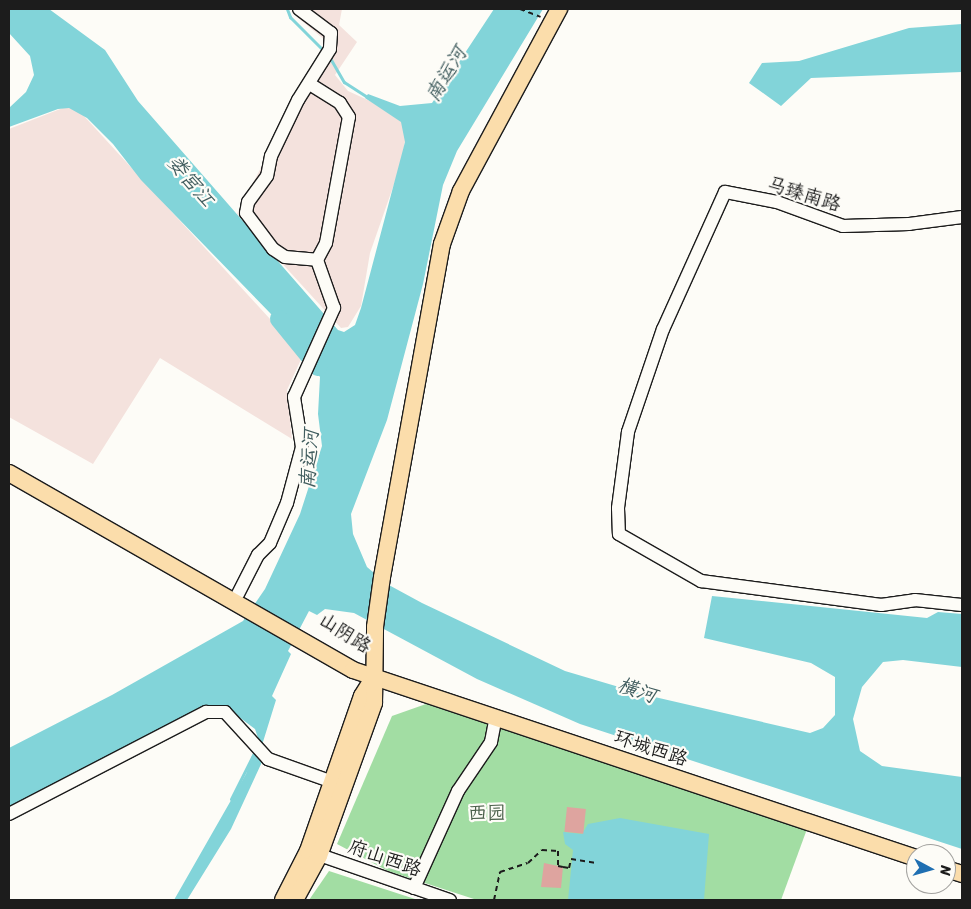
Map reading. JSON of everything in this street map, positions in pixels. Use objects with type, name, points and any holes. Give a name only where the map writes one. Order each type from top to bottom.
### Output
[{"type":"main road","points":[[295,900],[374,703],[375,627],[382,577],[442,244],[461,191],[559,9]]},
{"type":"main road","name":"山阴路","points":[[9,462],[238,594],[252,607]]},
{"type":"main road","name":"山阴路","points":[[9,473],[304,635],[354,670],[374,677]]},
{"type":"main road","points":[[283,900],[314,853],[333,782],[362,696],[374,677]]},
{"type":"main road","name":"环城西路","points":[[374,677],[906,855]]},
{"type":"street","points":[[299,9],[331,34],[330,49],[310,84],[298,100],[271,156],[267,176],[248,202],[246,212],[273,249],[285,257],[317,260]]},
{"type":"street","points":[[238,594],[258,555],[270,543],[298,470],[302,447],[294,397],[306,364],[330,319],[333,300],[317,260],[326,243],[350,117],[340,103],[310,84]]},
{"type":"street","name":"马臻南路","points":[[962,217],[908,224],[843,226],[778,202],[725,192],[664,329],[628,432],[618,508],[619,534],[701,582],[728,587],[881,604],[915,600],[962,605]]},
{"type":"street","points":[[9,814],[206,712],[226,712],[268,759],[333,782]]},
{"type":"street","points":[[414,888],[458,791],[492,742],[496,717]]},
{"type":"street","name":"府山西路","points":[[314,853],[450,900]]},
{"type":"path","points":[[520,9],[542,17]]},
{"type":"path","points":[[494,900],[500,872],[528,864],[542,850],[558,852],[558,866],[569,868],[571,859],[595,863]]},
{"type":"shaded area","points":[[294,9],[342,9],[339,25],[357,42],[335,75],[348,91],[392,111],[408,124],[401,164],[370,253],[361,306],[348,327],[341,328],[237,214],[326,41],[297,17]]},
{"type":"shaded area","points":[[73,104],[303,355],[287,390],[292,439],[160,358],[93,464],[9,417],[9,129]]},
{"type":"green space","name":"西园","points":[[426,704],[807,829],[781,900],[477,900],[388,871],[337,844],[392,716]]},
{"type":"green space","points":[[329,871],[418,900],[309,900]]},
{"type":"water","points":[[9,9],[49,9],[105,50],[138,101],[338,330],[344,332],[355,325],[361,308],[405,142],[401,122],[365,98],[368,94],[400,106],[432,103],[494,9],[543,9],[457,151],[443,185],[423,284],[387,420],[351,514],[353,534],[367,567],[387,584],[422,603],[565,671],[646,695],[810,733],[823,728],[835,715],[835,677],[811,663],[704,638],[712,596],[927,618],[938,612],[962,614],[962,667],[903,660],[883,662],[862,687],[853,719],[860,751],[882,766],[962,777],[962,849],[956,847],[956,844],[947,844],[580,724],[477,679],[354,613],[325,609],[317,615],[309,611],[288,651],[291,654],[272,696],[276,700],[258,758],[262,762],[231,829],[187,900],[174,900],[246,774],[258,738],[255,729],[231,711],[222,708],[9,811],[9,748],[112,695],[243,621],[265,589],[300,514],[322,446],[318,414],[320,377],[302,353],[304,348],[141,180],[113,144],[87,118],[69,108],[58,109],[9,127],[9,108],[26,92],[34,75],[30,56],[9,33]]},
{"type":"water","points":[[962,24],[962,72],[811,78],[781,106],[749,83],[762,63],[799,61],[909,28]]},
{"type":"water","points":[[620,818],[709,834],[704,900],[568,900],[573,850],[565,844],[563,832],[582,834],[588,824]]},
{"type":"building","points":[[567,807],[586,809],[583,834],[564,832]]},
{"type":"building","points":[[544,863],[563,867],[561,888],[541,887]]},
{"type":"waterway","points":[[287,9],[290,17],[324,51]]},
{"type":"waterway","points":[[330,58],[344,82],[369,98]]},
{"type":"waterway","name":"娄宫江","points":[[279,319],[318,367]]},
{"type":"waterway","points":[[231,799],[253,755]]},
{"type":"water label","name":"南运河","points":[[446,74]]},
{"type":"water label","name":"南运河","points":[[309,459]]},
{"type":"water label","name":"横河","points":[[637,690]]}]
